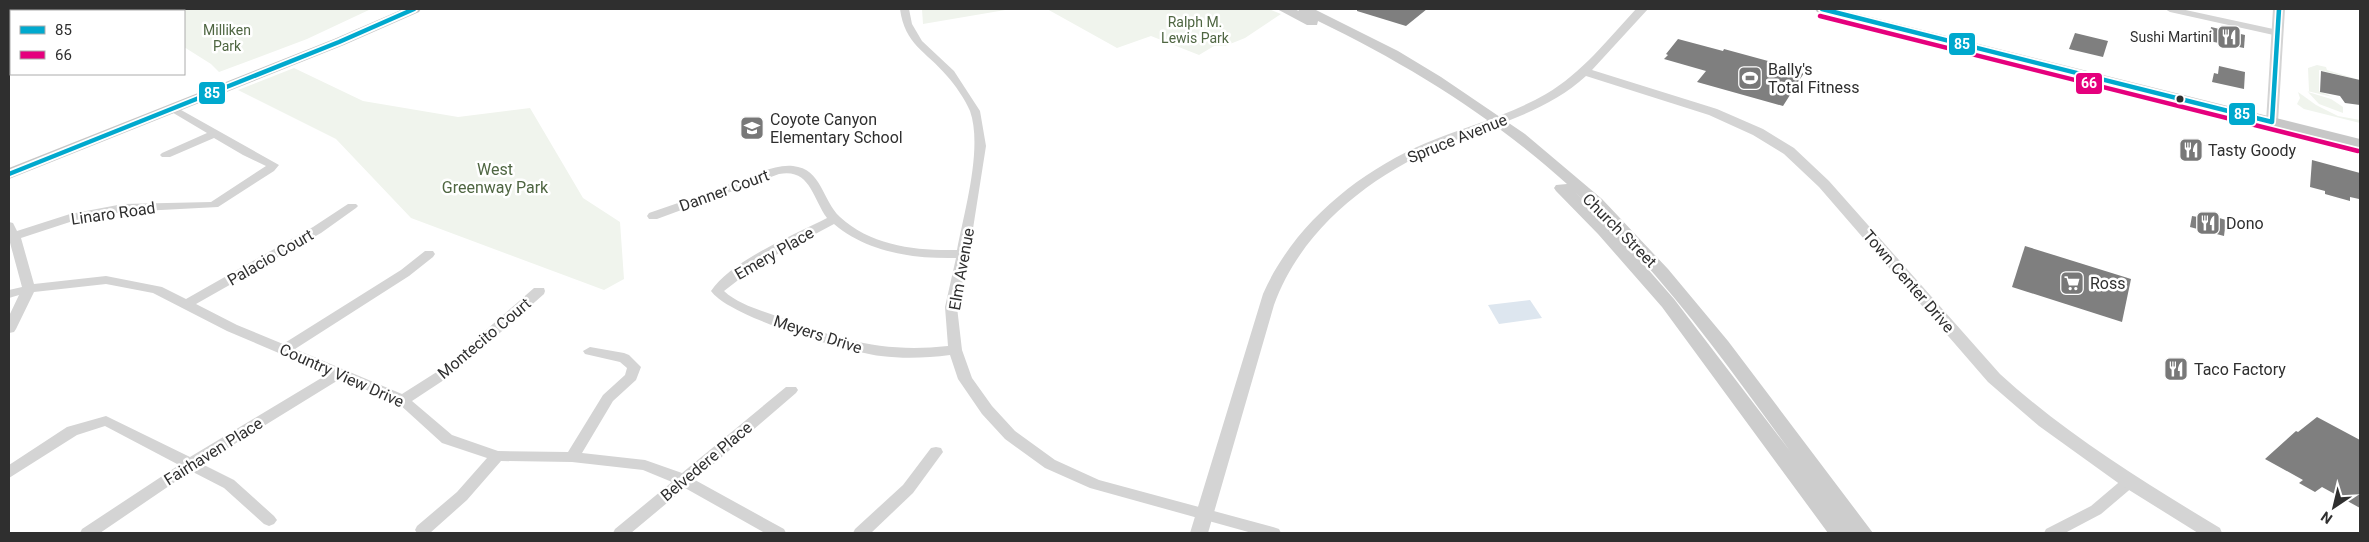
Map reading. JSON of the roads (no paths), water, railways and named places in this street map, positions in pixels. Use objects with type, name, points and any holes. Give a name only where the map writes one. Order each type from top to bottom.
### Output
[{"type":"main road","points":[[9,162],[393,9]]},
{"type":"main road","points":[[9,174],[339,42],[414,9]]},
{"type":"main road","points":[[1822,9],[2272,116],[2360,133]]},
{"type":"main road","points":[[1860,9],[2272,116],[2360,144]]},
{"type":"main road","name":"Church Street","points":[[1297,10],[1492,123],[1564,175],[1636,243],[1677,290],[1862,533]]},
{"type":"main road","name":"Church Street","points":[[1492,123],[1566,192],[1627,255],[1668,303],[1840,533]]},
{"type":"street","name":"Elm Avenue","points":[[905,9],[907,24],[918,43],[950,73],[964,92],[975,112],[981,146],[963,254],[951,307],[955,350],[965,379],[987,410],[1010,435],[1050,464],[1095,484],[1273,533]]},
{"type":"street","name":"Spruce Avenue","points":[[1199,533],[1257,335],[1279,275],[1297,248],[1330,210],[1369,179],[1430,146],[1492,123],[1550,97],[1585,72],[1642,9]]},
{"type":"street","points":[[2170,9],[2278,33]]},
{"type":"street","points":[[2272,116],[2280,9]]},
{"type":"street","name":"Town Center Drive","points":[[1585,72],[1713,112],[1758,132],[1789,151],[1824,184],[1994,378],[2047,425],[2129,482],[2213,533]]},
{"type":"street","points":[[174,108],[214,134]]},
{"type":"street","points":[[166,155],[214,134]]},
{"type":"street","name":"Linaro Road","points":[[11,231],[122,208],[214,205],[270,169],[273,165],[214,134]]},
{"type":"street","name":"Danner Court","points":[[653,216],[787,168],[806,173],[834,219]]},
{"type":"street","name":"Palacio Court","points":[[187,304],[317,230],[352,206]]},
{"type":"street","points":[[834,219],[877,244],[925,254],[963,254]]},
{"type":"street","name":"Emery Place","points":[[717,292],[722,285],[742,270],[834,219]]},
{"type":"street","points":[[9,329],[29,289],[11,231]]},
{"type":"street","points":[[286,349],[404,273],[428,254]]},
{"type":"street","name":"Country View Drive","points":[[9,294],[29,289],[106,280],[157,290],[232,328],[286,349],[403,400],[447,439],[497,456],[572,457],[645,465],[684,480],[778,533]]},
{"type":"street","name":"Montecito Court","points":[[403,400],[448,371],[539,292]]},
{"type":"street","name":"Meyers Drive","points":[[717,292],[722,298],[741,307],[837,344],[868,351],[900,355],[955,350]]},
{"type":"street","points":[[572,457],[608,398],[631,377],[634,367],[624,358],[590,352]]},
{"type":"street","name":"Fairhaven Place","points":[[88,533],[192,463],[340,373]]},
{"type":"street","name":"Belvedere Place","points":[[621,533],[791,390]]},
{"type":"street","points":[[9,472],[72,431],[89,424],[106,421],[192,463],[230,484],[269,520]]},
{"type":"street","points":[[860,533],[908,489],[936,452]]},
{"type":"street","points":[[423,530],[462,496],[497,456]]},
{"type":"street","points":[[2052,533],[2096,510],[2129,482]]},
{"type":"place","name":"Sushi Martini","points":[[2229,37]]},
{"type":"place","name":"Bally's Total Fitness","points":[[1750,78]]},
{"type":"place","name":"Coyote Canyon Elementary School","points":[[752,128]]},
{"type":"place","name":"Tasty Goody","points":[[2191,150]]},
{"type":"place","name":"Dono","points":[[2208,223]]},
{"type":"place","name":"Ross","points":[[2072,283]]},
{"type":"place","name":"Taco Factory","points":[[2176,369]]},
{"type":"park label","name":"Ralph M. Lewis Park","points":[[1195,30]]},
{"type":"park label","name":"Milliken Park","points":[[227,38]]},
{"type":"park label","name":"West Greenway Park","points":[[495,178]]}]
